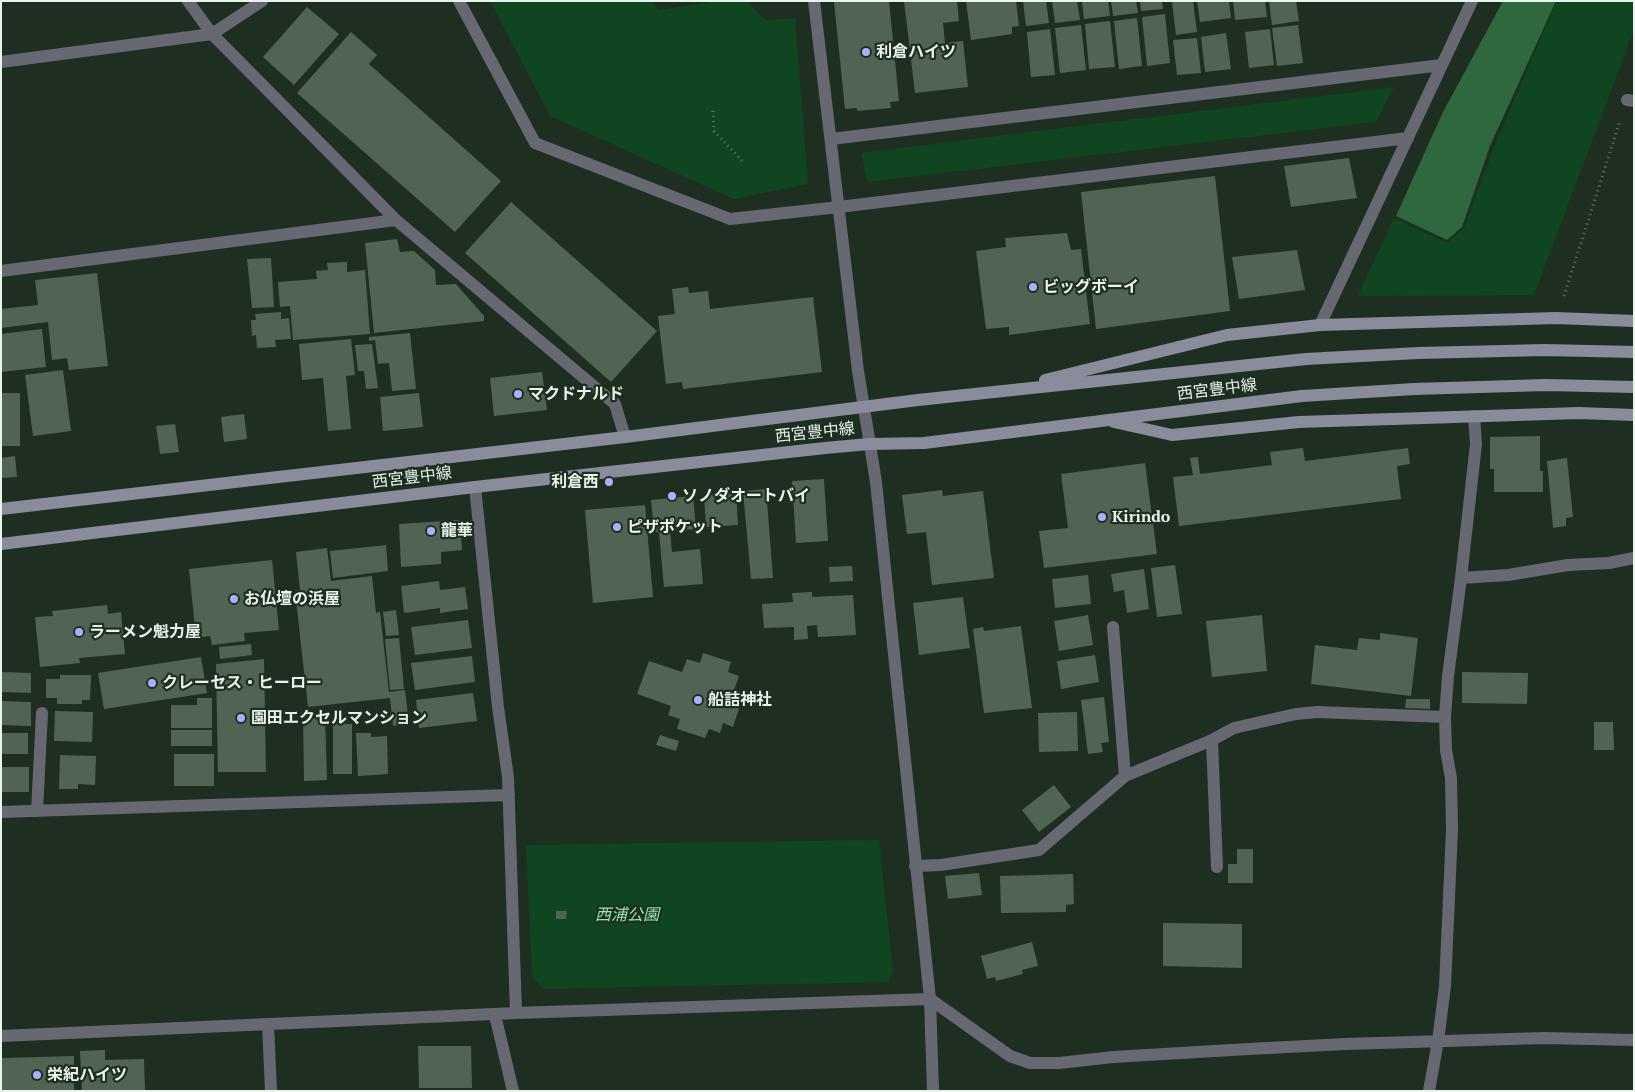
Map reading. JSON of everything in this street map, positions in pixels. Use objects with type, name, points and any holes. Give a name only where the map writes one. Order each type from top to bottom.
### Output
[{"type":"main road","points":[[998,391],[1227,335],[1320,325],[1556,318],[1634,321]]},
{"type":"main road","name":"西宮豊中線","points":[[1,509],[625,437],[863,406],[1306,359],[1418,353],[1545,350],[1634,352]]},
{"type":"main road","name":"西宮豊中線","points":[[1,544],[475,487],[815,449],[869,444],[924,443],[1302,396],[1377,391],[1546,385],[1634,387]]},
{"type":"main road","points":[[1105,420],[1172,435],[1299,422],[1578,413],[1634,415]]},
{"type":"street","points":[[188,1],[212,34],[396,220],[615,404],[625,437]]},
{"type":"street","points":[[1,62],[212,34],[262,1]]},
{"type":"street","points":[[459,1],[535,143],[730,219],[1408,138]]},
{"type":"street","points":[[814,1],[863,406],[876,482],[930,999],[933,1091]]},
{"type":"street","points":[[1320,325],[1472,1]]},
{"type":"street","points":[[831,139],[1442,65]]},
{"type":"street","points":[[1,271],[396,220]]},
{"type":"street","points":[[1430,1091],[1445,986],[1452,829],[1451,778],[1446,750],[1445,717],[1448,676],[1476,444],[1474,416]]},
{"type":"street","points":[[475,487],[480,518],[498,707],[509,795],[516,1013]]},
{"type":"street","points":[[1461,578],[1508,574],[1568,565],[1610,563],[1634,558]]},
{"type":"street","points":[[1113,627],[1125,776]]},
{"type":"street","points":[[915,866],[941,865],[1039,850],[1125,776],[1212,740],[1234,728],[1296,714],[1317,712],[1445,717]]},
{"type":"street","points":[[37,811],[42,713]]},
{"type":"street","points":[[1212,740],[1217,867]]},
{"type":"street","points":[[1,812],[509,795]]},
{"type":"street","points":[[1,1036],[516,1013],[930,999],[1010,1056],[1030,1064],[1249,1049],[1438,1041],[1544,1038],[1634,1040]]},
{"type":"street","points":[[495,1015],[514,1091]]},
{"type":"street","points":[[268,1024],[271,1091]]},
{"type":"path","points":[[1556,318],[1630,100]]},
{"type":"path","points":[[713,111],[714,131],[744,163]]},
{"type":"green space","points":[[490,1],[652,1],[658,10],[719,1],[746,1],[766,20],[795,18],[808,184],[734,199],[550,116]]},
{"type":"green space","points":[[1557,1],[1634,1],[1634,30],[1534,295],[1358,296],[1394,218],[1447,243],[1464,228],[1494,147]]},
{"type":"green space","points":[[1394,87],[1376,122],[867,182],[861,153]]},
{"type":"green space","name":"西浦公園","points":[[879,840],[893,971],[888,982],[544,989],[532,977],[526,845]]},
{"type":"shaded area","points":[[1503,1],[1556,1],[1490,146],[1462,227],[1447,240],[1396,216],[1443,112]]},
{"type":"building","name":"利倉ハイツ","points":[[889,1],[899,101],[890,102],[891,108],[857,111],[857,108],[845,109],[834,2]]},
{"type":"building","points":[[904,1],[957,1],[959,21],[943,23],[945,43],[963,41],[968,87],[915,93]]},
{"type":"building","points":[[966,1],[1016,1],[1019,26],[1012,27],[1012,34],[971,40]]},
{"type":"building","points":[[1023,1],[1046,1],[1049,23],[1026,26]]},
{"type":"building","points":[[1052,1],[1077,1],[1080,20],[1055,23]]},
{"type":"building","points":[[1082,1],[1108,1],[1110,16],[1084,19]]},
{"type":"building","points":[[1111,1],[1136,1],[1138,13],[1113,16]]},
{"type":"building","points":[[1140,1],[1162,1],[1163,9],[1141,11]]},
{"type":"building","points":[[1193,1],[1197,32],[1176,35],[1172,2]]},
{"type":"building","points":[[1197,1],[1229,1],[1231,18],[1200,22]]},
{"type":"building","points":[[1233,1],[1265,1],[1267,17],[1235,20]]},
{"type":"building","points":[[1269,1],[1296,1],[1299,21],[1272,25]]},
{"type":"building","points":[[307,7],[339,34],[294,85],[263,57]]},
{"type":"building","points":[[1165,14],[1170,63],[1147,66],[1142,17]]},
{"type":"building","points":[[1137,18],[1142,66],[1119,69],[1114,21]]},
{"type":"building","points":[[1110,21],[1115,67],[1089,69],[1085,24]]},
{"type":"building","points":[[1081,25],[1086,70],[1060,73],[1055,28]]},
{"type":"building","points":[[1298,25],[1303,63],[1277,66],[1272,28]]},
{"type":"building","points":[[1050,29],[1055,75],[1031,77],[1027,32]]},
{"type":"building","points":[[1270,29],[1274,65],[1249,68],[1245,32]]},
{"type":"building","points":[[351,32],[377,55],[369,64],[501,181],[455,232],[297,93]]},
{"type":"building","points":[[1226,33],[1231,69],[1205,72],[1201,37]]},
{"type":"building","points":[[1197,38],[1201,73],[1177,75],[1173,40]]},
{"type":"building","points":[[1349,158],[1357,198],[1291,207],[1284,166]]},
{"type":"building","points":[[1215,176],[1230,311],[1096,329],[1081,192]]},
{"type":"building","points":[[511,202],[657,331],[611,382],[465,253]]},
{"type":"building","name":"ビッグボーイ","points":[[1067,233],[1071,250],[1081,249],[1090,324],[1009,335],[1009,327],[986,329],[976,251],[1006,247],[1005,238]]},
{"type":"building","points":[[397,239],[400,252],[414,251],[435,270],[436,285],[456,284],[484,316],[484,321],[374,333],[365,243]]},
{"type":"building","points":[[1297,250],[1305,290],[1239,299],[1232,257]]},
{"type":"building","points":[[271,258],[274,307],[252,308],[247,259]]},
{"type":"building","points":[[347,262],[347,272],[365,270],[370,334],[293,340],[290,306],[280,307],[278,282],[317,279],[316,271],[328,270],[327,263]]},
{"type":"building","points":[[97,273],[108,366],[69,370],[67,358],[52,360],[48,322],[1,328],[1,309],[38,305],[35,280]]},
{"type":"building","points":[[688,287],[689,293],[708,291],[710,309],[813,297],[822,372],[683,389],[682,382],[666,384],[658,316],[675,314],[672,289]]},
{"type":"building","points":[[281,312],[281,319],[289,318],[291,339],[275,340],[276,347],[257,348],[256,335],[252,336],[251,320],[256,320],[255,314]]},
{"type":"building","points":[[42,329],[46,367],[1,372],[1,334]]},
{"type":"building","points":[[410,333],[416,389],[392,391],[389,363],[378,364],[375,340],[369,341],[369,337]]},
{"type":"building","points":[[351,339],[355,375],[346,376],[351,429],[328,431],[323,378],[302,380],[299,344]]},
{"type":"building","points":[[372,344],[378,388],[366,389],[364,371],[358,371],[355,345]]},
{"type":"building","points":[[63,370],[71,431],[33,436],[25,375]]},
{"type":"building","name":"マクドナルド","points":[[542,372],[547,410],[494,416],[490,378]]},
{"type":"building","points":[[1,393],[20,393],[20,446],[1,446]]},
{"type":"building","points":[[419,393],[423,427],[383,431],[380,397]]},
{"type":"building","points":[[244,414],[247,439],[224,442],[221,417]]},
{"type":"building","points":[[175,424],[179,452],[160,454],[156,426]]},
{"type":"building","points":[[1540,436],[1540,471],[1543,471],[1543,492],[1494,492],[1494,469],[1490,469],[1490,437]]},
{"type":"building","points":[[1303,448],[1305,461],[1408,448],[1410,464],[1397,466],[1401,499],[1179,526],[1173,477],[1193,475],[1190,458],[1198,457],[1200,474],[1272,465],[1270,452]]},
{"type":"building","points":[[15,456],[17,477],[1,478],[1,458]]},
{"type":"building","points":[[1567,458],[1573,517],[1566,518],[1566,526],[1553,528],[1547,461]]},
{"type":"building","points":[[1145,463],[1157,554],[1044,568],[1039,531],[1068,528],[1061,474]]},
{"type":"building","points":[[824,479],[828,541],[796,543],[792,481]]},
{"type":"building","points":[[766,489],[773,578],[751,579],[743,491]]},
{"type":"building","points":[[942,490],[943,496],[983,491],[994,578],[932,585],[926,532],[907,534],[902,495]]},
{"type":"building","points":[[736,492],[738,525],[706,527],[704,495]]},
{"type":"building","points":[[693,496],[696,529],[670,531],[672,552],[700,549],[703,584],[664,587],[659,532],[654,532],[651,500]]},
{"type":"building","points":[[645,505],[653,597],[593,603],[585,510]]},
{"type":"building","points":[[460,520],[462,550],[441,552],[441,564],[401,567],[399,524]]},
{"type":"building","points":[[386,545],[388,571],[333,578],[330,551]]},
{"type":"building","points":[[327,548],[331,581],[372,576],[376,613],[380,612],[389,692],[405,690],[409,724],[393,726],[390,698],[308,707],[295,591],[300,590],[296,552]]},
{"type":"building","name":"お仏壇の浜屋","points":[[272,560],[279,630],[244,633],[245,641],[212,645],[210,636],[196,638],[189,569]]},
{"type":"building","points":[[1175,565],[1182,614],[1157,617],[1151,568]]},
{"type":"building","points":[[852,566],[853,581],[830,582],[829,567]]},
{"type":"building","points":[[1144,569],[1149,609],[1127,613],[1124,590],[1114,592],[1111,574]]},
{"type":"building","points":[[1088,575],[1091,604],[1055,608],[1052,579]]},
{"type":"building","points":[[439,581],[440,590],[465,587],[468,609],[440,613],[440,608],[404,613],[401,586]]},
{"type":"building","points":[[812,592],[812,597],[853,595],[856,635],[818,637],[817,625],[807,626],[808,639],[794,640],[794,627],[764,628],[762,604],[793,602],[792,593]]},
{"type":"building","points":[[963,597],[970,648],[919,655],[913,603]]},
{"type":"building","points":[[107,605],[108,614],[121,612],[125,654],[79,658],[80,663],[40,667],[35,617],[53,616],[52,611]]},
{"type":"building","points":[[396,610],[399,635],[386,636],[383,612]]},
{"type":"building","points":[[1088,615],[1093,645],[1059,651],[1054,621]]},
{"type":"building","points":[[1262,615],[1267,671],[1212,677],[1206,621]]},
{"type":"building","points":[[468,620],[472,648],[415,655],[411,627]]},
{"type":"building","points":[[1021,626],[1032,708],[984,713],[973,629],[983,627],[984,631]]},
{"type":"building","points":[[1380,633],[1418,638],[1411,696],[1311,684],[1315,645],[1357,650],[1359,638],[1380,640]]},
{"type":"building","points":[[399,638],[404,689],[390,690],[385,639]]},
{"type":"building","points":[[251,644],[252,655],[220,659],[219,647]]},
{"type":"building","name":"船詰神社","points":[[703,653],[731,662],[728,672],[739,676],[734,690],[744,693],[733,727],[723,723],[720,733],[709,729],[705,738],[677,729],[680,719],[668,715],[671,706],[637,694],[649,661],[682,672],[687,659],[700,663]]},
{"type":"building","points":[[1095,655],[1099,682],[1061,689],[1057,661]]},
{"type":"building","points":[[472,656],[475,682],[415,690],[411,663]]},
{"type":"building","name":"クレーセス・ヒーロー","points":[[201,657],[207,693],[104,709],[98,673]]},
{"type":"building","name":"園田エクセルマンション","points":[[264,659],[266,772],[218,772],[216,664]]},
{"type":"building","points":[[1,672],[31,673],[31,693],[1,692]]},
{"type":"building","points":[[1462,672],[1528,673],[1527,704],[1462,703]]},
{"type":"building","points":[[60,675],[91,675],[90,700],[82,700],[82,704],[57,704],[57,698],[46,698],[46,679],[60,679]]},
{"type":"building","points":[[473,693],[477,721],[419,728],[416,700]]},
{"type":"building","points":[[1104,697],[1109,742],[1101,743],[1103,752],[1088,754],[1081,700]]},
{"type":"building","points":[[197,698],[212,698],[212,728],[171,728],[171,705],[197,705]]},
{"type":"building","points":[[1406,699],[1430,699],[1430,709],[1405,708]]},
{"type":"building","points":[[1,701],[31,702],[31,726],[1,725]]},
{"type":"building","points":[[55,711],[93,712],[92,742],[54,741]]},
{"type":"building","points":[[303,712],[314,712],[315,719],[325,719],[327,780],[304,781]]},
{"type":"building","points":[[1077,712],[1078,751],[1039,752],[1038,713]]},
{"type":"building","points":[[1594,722],[1613,722],[1614,750],[1594,750]]},
{"type":"building","points":[[333,724],[352,724],[352,774],[333,774]]},
{"type":"building","points":[[171,730],[212,730],[212,746],[171,746]]},
{"type":"building","points":[[1,733],[28,733],[28,754],[1,754]]},
{"type":"building","points":[[356,733],[371,733],[371,737],[387,736],[388,774],[358,776]]},
{"type":"building","points":[[660,735],[679,741],[676,751],[656,745]]},
{"type":"building","points":[[174,754],[214,754],[214,786],[174,786]]},
{"type":"building","points":[[60,755],[96,756],[95,785],[78,784],[78,789],[59,789]]},
{"type":"building","points":[[1,767],[29,767],[29,792],[1,792]]},
{"type":"building","points":[[1054,785],[1071,807],[1039,832],[1022,810]]},
{"type":"building","points":[[1237,849],[1253,849],[1253,883],[1228,883],[1228,864],[1237,864]]},
{"type":"building","points":[[979,873],[982,895],[948,899],[945,876]]},
{"type":"building","points":[[1073,874],[1074,904],[1066,905],[1066,912],[1001,913],[1000,876]]},
{"type":"building","points":[[556,911],[567,911],[566,919],[556,919]]},
{"type":"building","points":[[1163,923],[1242,924],[1242,968],[1163,966]]},
{"type":"building","points":[[1032,942],[1038,966],[1022,970],[1023,974],[996,981],[995,977],[987,979],[981,956]]},
{"type":"building","points":[[418,1046],[471,1046],[472,1088],[419,1088]]},
{"type":"building","points":[[105,1050],[105,1060],[144,1059],[145,1091],[82,1091],[80,1051]]},
{"type":"building","name":"栄紀ハイツ","points":[[74,1056],[74,1091],[1,1091],[1,1058]]},
{"type":"place","name":"利倉ハイツ","points":[[866,52]]},
{"type":"place","name":"ビッグボーイ","points":[[1033,287]]},
{"type":"place","name":"マクドナルド","points":[[518,394]]},
{"type":"place","name":"利倉西","points":[[609,482]]},
{"type":"place","name":"ソノダオートバイ","points":[[672,496]]},
{"type":"place","name":"Kirindo","points":[[1102,517]]},
{"type":"place","name":"ピザポケット","points":[[617,527]]},
{"type":"place","name":"龍華","points":[[431,531]]},
{"type":"place","name":"お仏壇の浜屋","points":[[234,599]]},
{"type":"place","name":"ラーメン魁力屋","points":[[79,632]]},
{"type":"place","name":"クレーセス・ヒーロー","points":[[152,683]]},
{"type":"place","name":"船詰神社","points":[[698,700]]},
{"type":"place","name":"園田エクセルマンション","points":[[241,718]]},
{"type":"place","name":"栄紀ハイツ","points":[[37,1075]]}]
